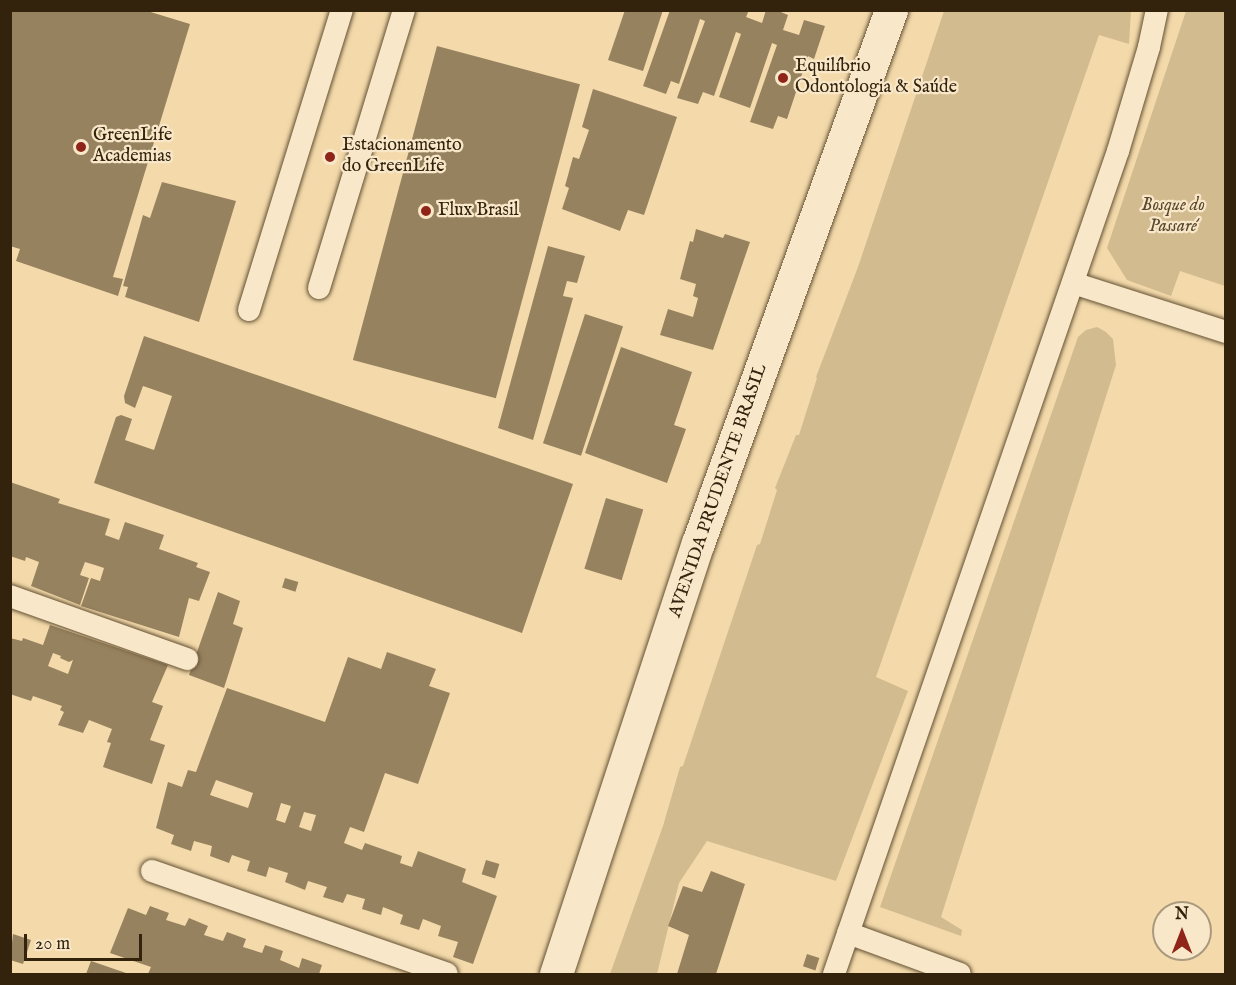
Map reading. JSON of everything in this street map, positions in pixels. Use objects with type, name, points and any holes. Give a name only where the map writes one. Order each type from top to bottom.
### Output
[{"type":"street","name":"AVENIDA PRUDENTE BRASIL","points":[[556,975],[698,543],[891,10]]},
{"type":"lane","points":[[249,310],[342,10]]},
{"type":"lane","points":[[320,288],[404,10]]},
{"type":"lane","points":[[834,975],[1118,151],[1149,47],[1157,10]]},
{"type":"lane","points":[[1073,283],[1226,332]]},
{"type":"lane","points":[[10,596],[187,659]]},
{"type":"lane","points":[[152,871],[447,975]]},
{"type":"lane","points":[[848,933],[960,975]]},
{"type":"green space","points":[[944,11],[1131,11],[1129,44],[1099,35],[876,677],[908,691],[836,881],[707,841],[679,883],[657,974],[610,974],[663,826],[680,767],[683,766],[757,545],[760,544],[777,490],[775,488],[796,435],[799,435],[816,377],[858,267]]},
{"type":"green space","name":"Bosque do Passaré","points":[[1186,11],[1225,11],[1225,286],[1180,271],[1171,296],[1127,280],[1107,248]]},
{"type":"green space","points":[[1097,327],[1113,339],[1116,365],[941,917],[962,930],[961,936],[880,907],[1078,337],[1086,330]]},
{"type":"building","name":"GreenLife Academias","points":[[10,10],[144,10],[190,24],[113,277],[123,279],[118,296],[16,261],[20,249],[10,246]]},
{"type":"building","points":[[625,10],[663,10],[643,71],[608,60]]},
{"type":"building","points":[[670,10],[749,10],[746,17],[762,23],[766,10],[776,10],[788,15],[783,30],[799,35],[804,20],[825,26],[814,59],[808,56],[787,119],[778,116],[773,129],[750,122],[777,45],[772,43],[750,108],[719,97],[741,34],[736,32],[714,96],[703,92],[698,104],[677,98],[705,21],[700,19],[679,84],[671,81],[666,94],[643,86]]},
{"type":"building","points":[[437,46],[580,84],[496,398],[353,360]]},
{"type":"building","points":[[593,89],[677,117],[644,215],[628,210],[620,231],[562,209],[569,188],[565,186],[573,157],[579,159],[589,130],[582,127]]},
{"type":"building","points":[[162,182],[236,201],[199,322],[125,297],[128,287],[123,286],[143,215],[150,218]]},
{"type":"building","points":[[696,229],[723,238],[725,234],[750,242],[713,350],[660,335],[668,309],[693,317],[698,298],[693,296],[696,284],[680,279],[690,241],[693,242]]},
{"type":"building","points":[[548,246],[585,256],[577,283],[567,281],[563,296],[573,298],[533,440],[498,428]]},
{"type":"building","points":[[585,314],[623,326],[581,456],[543,443]]},
{"type":"building","points":[[144,336],[573,484],[522,633],[94,483],[116,417],[121,415],[132,419],[125,440],[154,450],[172,396],[143,386],[135,408],[125,403],[124,396]]},
{"type":"building","points":[[621,347],[692,372],[674,425],[686,429],[667,483],[585,453]]},
{"type":"building","points":[[10,482],[60,499],[58,503],[110,519],[105,535],[119,540],[125,522],[164,535],[159,549],[198,563],[196,567],[210,572],[199,601],[189,598],[179,637],[81,606],[91,578],[100,581],[104,568],[85,562],[80,575],[89,578],[80,605],[31,586],[39,562],[26,557],[25,561],[10,556]]},
{"type":"building","points":[[606,498],[643,509],[622,580],[584,569]]},
{"type":"building","points":[[285,578],[298,582],[295,592],[282,588]]},
{"type":"building","points":[[218,592],[240,601],[233,624],[243,628],[224,688],[189,675]]},
{"type":"building","points":[[50,625],[168,665],[152,702],[163,706],[150,740],[165,745],[152,784],[103,767],[111,743],[107,742],[112,729],[89,720],[83,733],[58,725],[64,712],[60,710],[62,706],[33,696],[31,701],[10,694],[10,638],[22,641],[23,638],[43,645]],"holes":[[[53,653],[61,656],[60,658],[69,662],[73,660],[68,674],[48,666]]]},
{"type":"building","points":[[387,652],[436,669],[429,686],[450,693],[418,784],[385,773],[364,832],[350,827],[344,843],[362,850],[365,843],[402,856],[400,863],[412,867],[418,851],[466,869],[462,882],[497,896],[473,964],[453,957],[458,942],[438,936],[441,926],[423,919],[419,930],[400,924],[403,915],[383,907],[381,915],[362,909],[365,899],[347,894],[343,903],[323,897],[327,887],[308,881],[305,890],[285,882],[288,873],[269,867],[266,877],[247,871],[250,861],[232,855],[229,863],[210,856],[212,846],[194,841],[191,851],[171,844],[174,835],[156,828],[168,782],[182,787],[188,770],[196,772],[227,688],[325,722],[348,657],[381,669]],"holes":[[[216,780],[253,793],[248,808],[210,795]],[[281,803],[291,806],[285,823],[276,820]],[[304,812],[316,815],[311,831],[299,827]]]},
{"type":"building","points":[[486,860],[499,864],[495,878],[482,874]]},
{"type":"building","points":[[711,871],[745,884],[716,974],[677,974],[689,935],[668,926],[683,886],[702,892]]},
{"type":"building","points":[[150,906],[169,913],[166,920],[185,926],[189,918],[208,926],[204,935],[223,941],[227,932],[246,939],[243,947],[262,953],[265,945],[283,951],[280,960],[299,968],[302,958],[322,965],[319,974],[148,974],[151,967],[110,953],[128,908],[146,915]]},
{"type":"building","points":[[13,934],[31,940],[23,964],[10,960]]},
{"type":"building","points":[[807,954],[819,958],[815,970],[803,966]]},
{"type":"building","points":[[91,961],[129,974],[86,974]]},
{"type":"place","name":"Equilíbrio Odontologia & Saúde","points":[[783,78]]},
{"type":"place","name":"GreenLife Academias","points":[[81,147]]},
{"type":"place","name":"Estacionamento do GreenLife","points":[[330,157]]},
{"type":"place","name":"Flux Brasil","points":[[426,211]]}]
